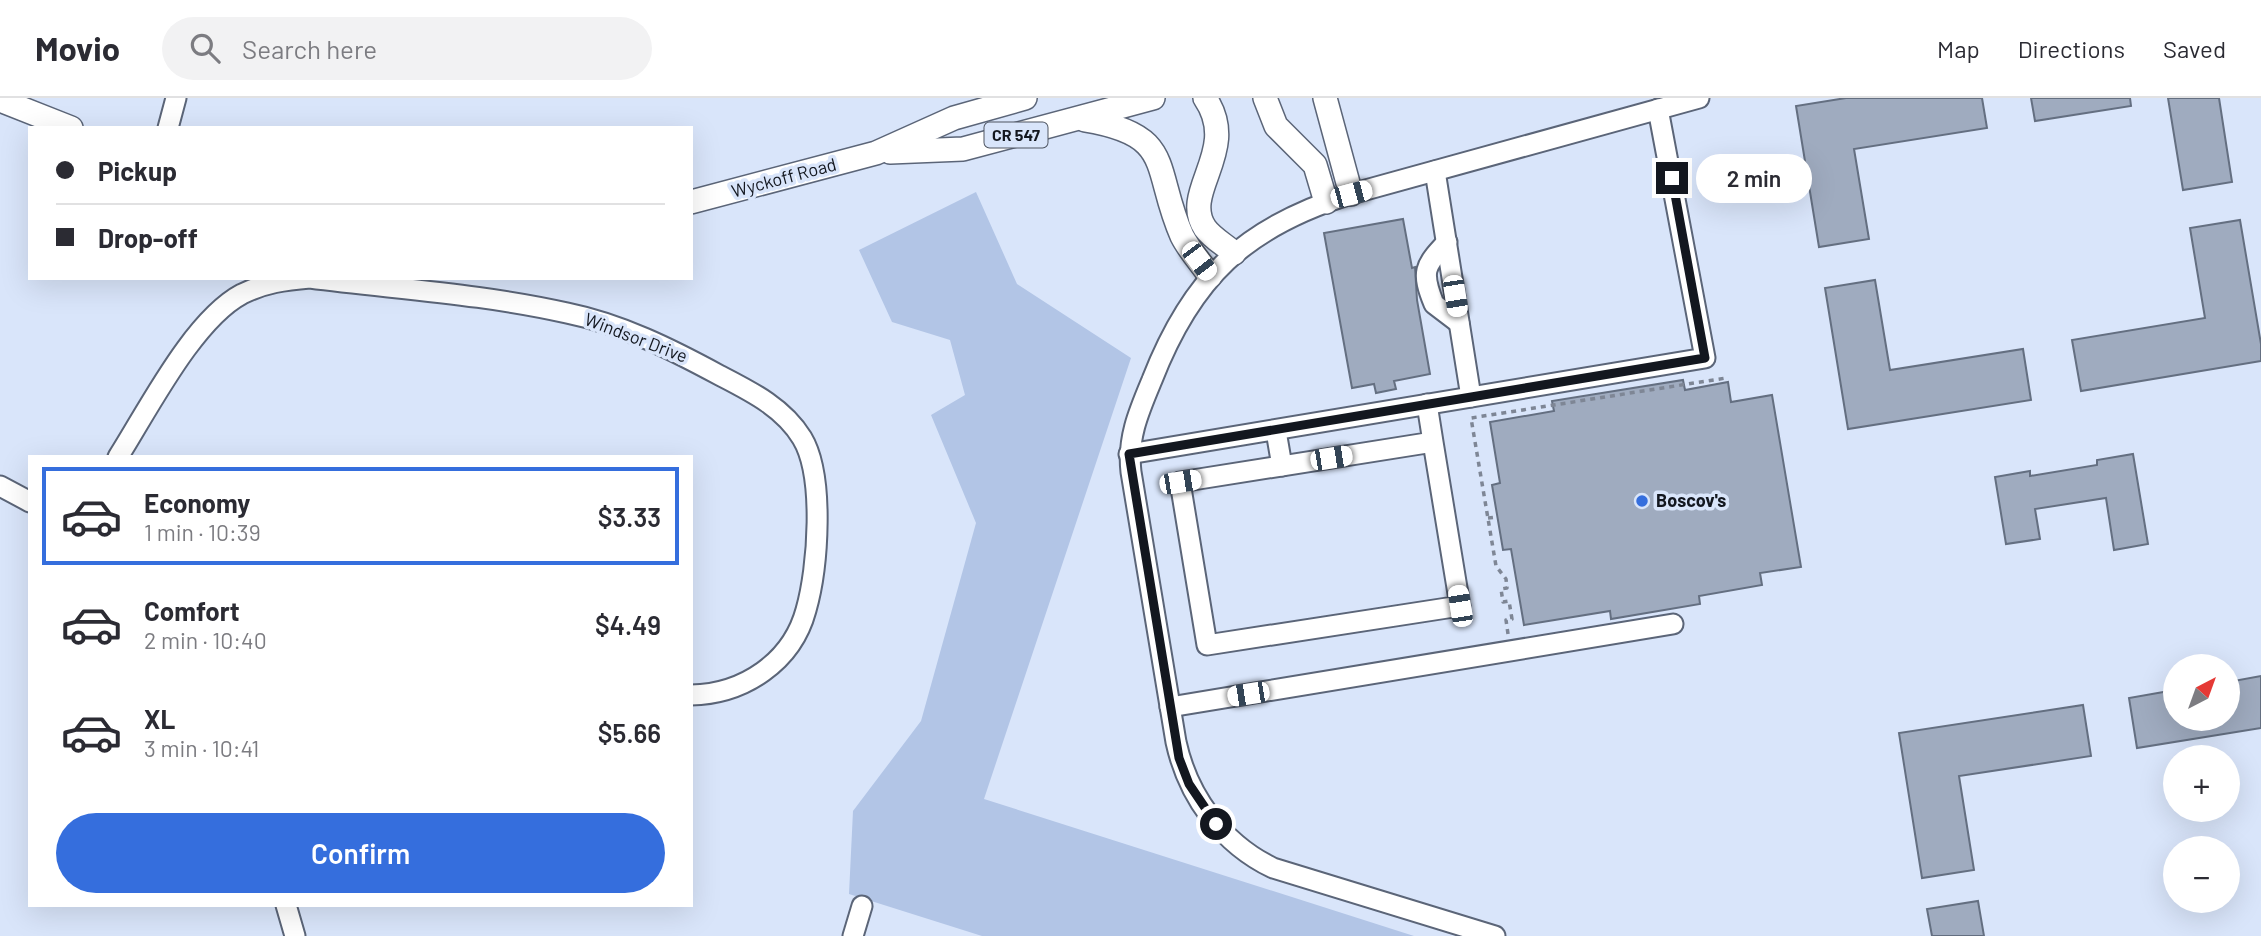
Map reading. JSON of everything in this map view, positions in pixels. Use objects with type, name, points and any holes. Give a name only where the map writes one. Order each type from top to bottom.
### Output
[{"type":"main road","name":"Wyckoff Road","points":[[693,201],[876,153],[954,118],[1025,98]]},
{"type":"main road","name":"Wyckoff Road","points":[[876,153],[963,149],[1153,98]]},
{"type":"main road","points":[[1205,98],[1215,118],[1218,139],[1214,159],[1202,188],[1201,219],[1209,233],[1234,253]]},
{"type":"main road","points":[[1265,98],[1276,126],[1315,165],[1326,202]]},
{"type":"main road","points":[[1325,98],[1351,194]]},
{"type":"main road","points":[[0,100],[66,126]]},
{"type":"main road","points":[[1079,119],[1124,128],[1149,144],[1158,160],[1182,235],[1210,276]]},
{"type":"street","points":[[169,126],[176,98]]},
{"type":"street","points":[[1495,936],[1273,869],[1241,850],[1216,824],[1189,784],[1179,758],[1129,454],[1134,424],[1164,348],[1188,304],[1210,276],[1234,253],[1275,226],[1326,202],[1351,194],[1699,98]]},
{"type":"street","points":[[1129,454],[1705,358],[1658,109]]},
{"type":"street","points":[[1434,171],[1471,397]]},
{"type":"street","name":"Windsor Drive","points":[[119,455],[184,353],[214,316],[242,294],[285,280]]},
{"type":"street","name":"Windsor Drive","points":[[325,280],[567,313],[659,344],[777,408],[802,437],[812,461],[817,484],[809,599],[802,622],[791,643],[774,664],[741,685],[718,692],[693,695]]},
{"type":"street","points":[[1427,404],[1460,606],[1207,645],[1180,482],[1433,442]]},
{"type":"street","points":[[1276,431],[1282,466]]},
{"type":"street","points":[[0,486],[28,501]]},
{"type":"street","points":[[1170,706],[1674,624]]},
{"type":"street","points":[[853,936],[862,906]]},
{"type":"street","points":[[287,907],[295,936]]},
{"type":"path","points":[[1508,634],[1506,620],[1512,619],[1509,601],[1503,602],[1501,589],[1507,588],[1506,579],[1496,566],[1471,418],[1726,378]]},
{"type":"path","points":[[1620,395],[1621,400]]},
{"type":"path","points":[[1488,518],[1497,517]]},
{"type":"shaded area","points":[[976,192],[1017,284],[1131,358],[984,799],[1414,936],[982,936],[849,894],[853,811],[921,721],[976,523],[931,415],[965,395],[950,340],[892,322],[859,250]]},
{"type":"building","points":[[1846,98],[1982,98],[1987,128],[1854,149],[1869,239],[1819,247],[1796,106]]},
{"type":"building","points":[[2031,98],[2130,98],[2131,106],[2035,121]]},
{"type":"building","points":[[2168,98],[2219,98],[2232,182],[2183,190]]},
{"type":"building","points":[[1403,219],[1412,268],[1415,267],[1417,300],[1430,374],[1394,381],[1396,389],[1376,393],[1374,384],[1352,388],[1324,233]]},
{"type":"building","points":[[2240,220],[2261,344],[2261,361],[2081,391],[2072,340],[2205,318],[2190,228]]},
{"type":"building","points":[[1875,280],[1890,370],[2023,349],[2031,400],[1848,429],[1825,288]]},
{"type":"building","name":"Boscov's","points":[[1683,380],[1685,390],[1728,382],[1731,402],[1772,395],[1801,567],[1760,573],[1762,585],[1699,596],[1700,604],[1611,619],[1610,611],[1524,625],[1511,549],[1503,550],[1492,485],[1500,483],[1490,422],[1554,411],[1552,401]]},
{"type":"building","points":[[2133,454],[2148,544],[2114,550],[2106,498],[2035,509],[2040,539],[2006,544],[1995,477],[2030,471],[2030,476],[2097,465],[2097,460]]},
{"type":"building","points":[[2261,676],[2261,728],[2240,731],[2240,680]]},
{"type":"building","points":[[2163,692],[2163,732],[2236,732],[2137,748],[2129,698]]},
{"type":"building","points":[[2083,705],[2091,756],[1959,776],[1974,870],[1922,878],[1899,733]]},
{"type":"building","points":[[1978,901],[1984,936],[1932,936],[1927,909]]},
{"type":"place","name":"Boscov's","points":[[1642,501]]},
{"type":"route","points":[[1216,824],[1189,784],[1179,758],[1129,454],[1705,358],[1672,178]]}]
